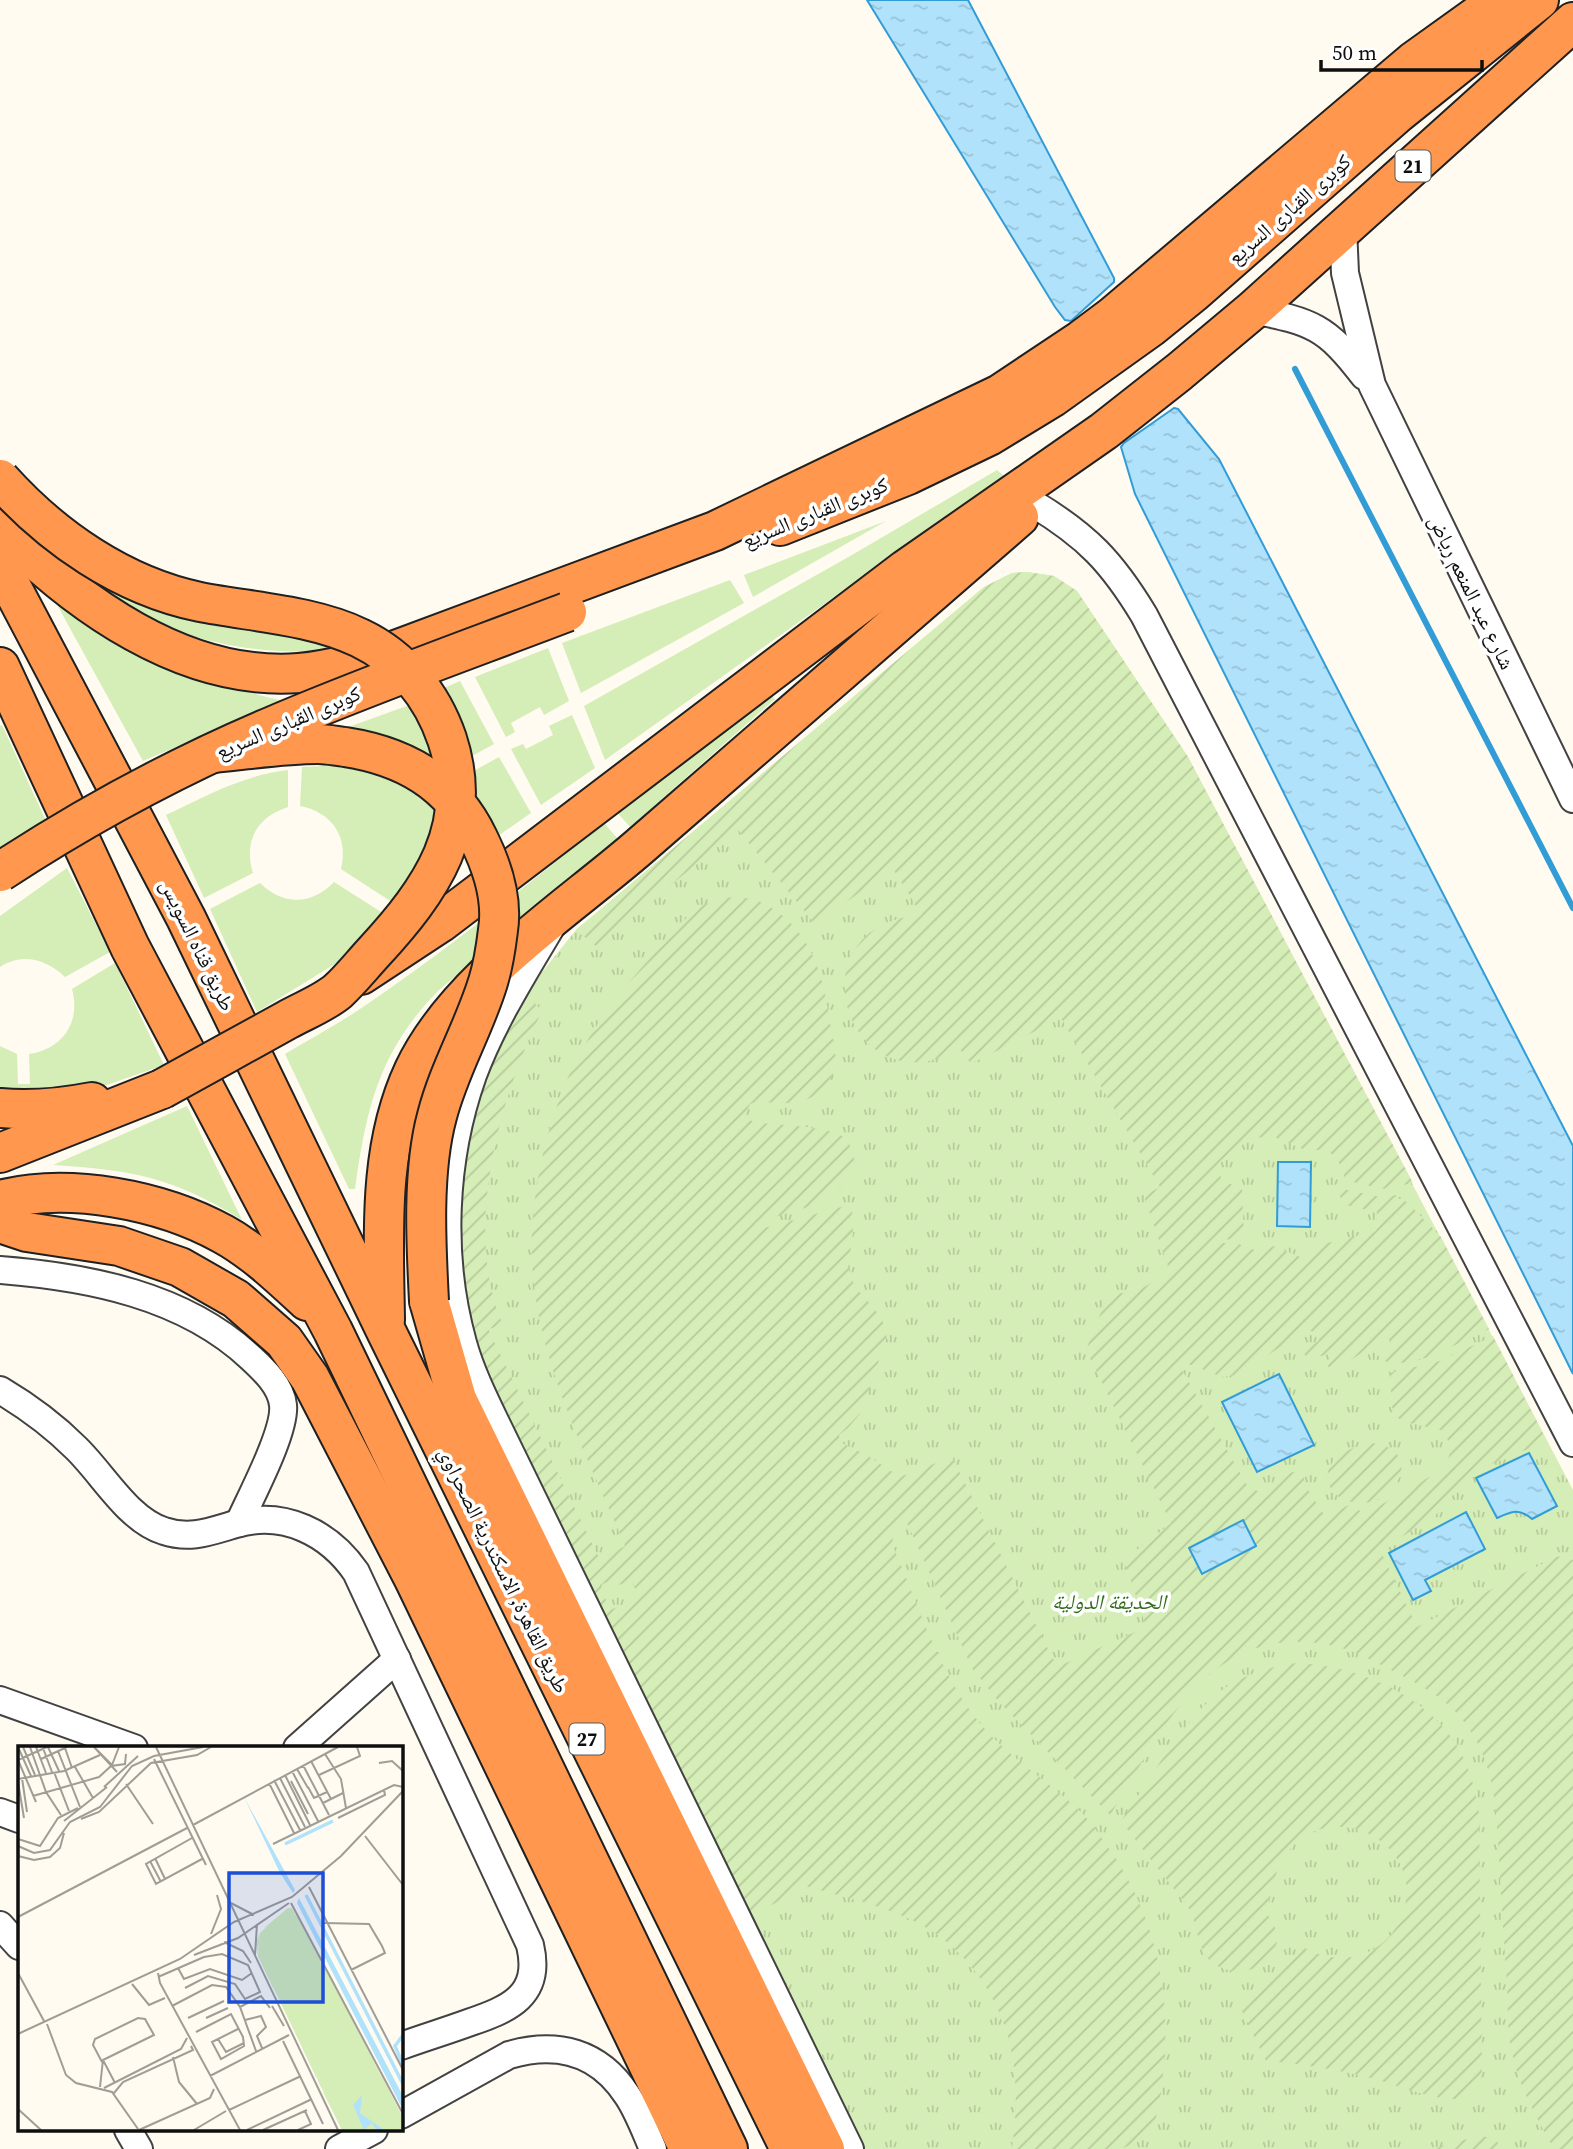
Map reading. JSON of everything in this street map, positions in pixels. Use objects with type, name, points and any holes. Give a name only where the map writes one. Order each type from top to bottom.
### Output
[{"type":"highway","points":[[0,526],[57,579],[106,614],[159,643],[203,661],[249,671],[297,673],[346,666],[393,652],[715,531],[1000,394],[1114,316],[1414,61],[1499,0]]},
{"type":"highway","name":"كوبرى القبارى السريع","points":[[7,873],[83,821],[213,753],[336,700],[567,612],[908,475],[989,436],[1053,397],[1151,327],[1398,113],[1539,0]]},
{"type":"highway","name":"21","points":[[1253,310],[1573,22]]},
{"type":"highway","points":[[0,1153],[162,1089],[337,992],[440,923],[906,569],[1104,431],[1253,310]]},
{"type":"highway","points":[[385,1329],[386,1163],[398,1110],[414,1069],[444,1021],[497,966],[1034,504],[1104,431]]},
{"type":"highway","points":[[0,479],[50,528],[83,552],[119,572],[156,589],[196,601],[333,627],[352,634],[386,653],[408,673],[427,696],[441,722],[452,760],[455,809],[451,838],[440,863],[411,909],[337,992]]},
{"type":"highway","name":"طريق قناه السويس","points":[[0,565],[186,918],[385,1329]]},
{"type":"highway","points":[[0,667],[130,947],[333,1331]]},
{"type":"highway","points":[[213,753],[320,744],[369,751],[402,761],[429,777],[458,805],[490,862],[498,895],[499,928],[488,982],[448,1080],[436,1118],[430,1161],[426,1224],[429,1301],[457,1399],[825,2149]]},
{"type":"highway","points":[[0,1108],[51,1108],[162,1089]]},
{"type":"highway","points":[[0,1200],[44,1194],[81,1194],[143,1204],[190,1219],[224,1234],[281,1276],[333,1331]]},
{"type":"highway","points":[[0,1223],[27,1232],[85,1239],[150,1255],[180,1267],[236,1299],[284,1342],[310,1377],[414,1579],[689,2149]]},
{"type":"highway","name":"طريق القاهرة, الاسكندرية الصحراوي","points":[[385,1329],[790,2149]]},
{"type":"highway","name":"27","points":[[333,1331],[728,2149]]},
{"type":"street","name":"شارع عبد المنعم رياض","points":[[1343,228],[1345,273],[1372,385]]},
{"type":"street","name":"شارع عبد المنعم رياض","points":[[1253,310],[1299,320],[1327,334],[1343,348],[1372,385],[1573,799]]},
{"type":"street","points":[[1034,504],[1065,523],[1101,554],[1124,582],[1144,615],[1573,1443]]},
{"type":"street","points":[[561,911],[491,1035],[473,1076],[460,1118],[448,1205],[449,1252],[463,1344],[478,1386],[850,2149]]},
{"type":"street","points":[[0,1270],[103,1285],[164,1303],[214,1328],[258,1364],[281,1395],[284,1417],[239,1523]]},
{"type":"street","points":[[0,1390],[48,1422],[75,1446],[132,1512],[145,1523],[176,1535],[193,1536],[239,1523],[267,1520],[296,1525],[311,1531],[337,1548],[356,1572],[533,1956],[530,1981],[524,1992],[506,2009],[402,2046]]},
{"type":"street","points":[[298,1746],[397,1659]]},
{"type":"street","points":[[0,1700],[128,1746]]},
{"type":"street","points":[[0,1812],[18,1819]]},
{"type":"street","points":[[0,1926],[18,1945]]},
{"type":"street","points":[[402,2114],[509,2055],[528,2049],[568,2050],[603,2067],[618,2081],[629,2097],[653,2149]]},
{"type":"street","points":[[129,2132],[139,2149]]},
{"type":"street","points":[[339,2149],[370,2132]]},
{"type":"green space","points":[[997,470],[1004,476],[605,760],[584,706]]},
{"type":"green space","points":[[886,521],[753,597],[744,575]]},
{"type":"green space","points":[[55,547],[229,625],[348,648],[318,651],[259,649],[229,645],[172,629],[94,589]]},
{"type":"green space","name":"الحديقة الدولية","points":[[1012,573],[1054,576],[1077,591],[1188,757],[1573,1490],[1573,2149],[862,2149],[748,1918],[462,1304],[525,993],[576,930],[984,587]]},
{"type":"green space","name":"الحديقة الدولية","points":[[1012,573],[1054,576],[1077,591],[1188,757],[1413,1183],[1382,1189],[1345,1180],[1342,1167],[1332,1154],[1324,1150],[1305,1150],[1277,1138],[1253,1137],[1219,1162],[1221,1180],[1242,1189],[1244,1237],[1211,1242],[1239,1244],[1257,1252],[1274,1246],[1300,1257],[1315,1246],[1376,1231],[1377,1212],[1345,1205],[1339,1195],[1343,1189],[1381,1197],[1393,1196],[1407,1202],[1441,1237],[1489,1329],[1430,1357],[1391,1365],[1377,1355],[1393,1345],[1387,1337],[1333,1371],[1326,1362],[1331,1357],[1329,1354],[1308,1359],[1301,1349],[1319,1341],[1309,1328],[1238,1375],[1222,1377],[1186,1363],[1180,1366],[1248,1487],[1260,1492],[1274,1484],[1276,1475],[1301,1471],[1308,1490],[1323,1513],[1333,1513],[1349,1505],[1366,1514],[1427,1479],[1443,1466],[1448,1458],[1448,1441],[1441,1430],[1405,1422],[1396,1417],[1392,1407],[1390,1373],[1440,1361],[1493,1336],[1547,1441],[1473,1472],[1434,1517],[1380,1550],[1417,1627],[1556,1557],[1563,1556],[1573,1560],[1573,2149],[1554,2149],[1529,2102],[1515,2066],[1508,2028],[1498,1839],[1492,1784],[1481,1750],[1454,1711],[1440,1698],[1415,1683],[1342,1648],[1290,1642],[1254,1649],[1222,1665],[1195,1688],[1150,1749],[1110,1815],[999,1702],[972,1668],[904,1516],[894,1530],[892,1544],[955,1687],[994,1739],[1081,1812],[1113,1854],[1132,1887],[1146,1920],[1157,1955],[1163,1990],[1164,2062],[1152,2135],[1121,2149],[1012,2149],[1016,2088],[1012,2052],[1005,2026],[981,1979],[945,1941],[898,1914],[806,1886],[748,1918],[483,1374],[453,1244],[475,1091],[525,993],[542,1011],[512,1084],[491,1166],[486,1208],[486,1249],[491,1288],[503,1325],[488,1329],[600,1560],[625,1546],[560,1392],[538,1312],[532,1229],[542,1159],[557,1107],[582,1049],[606,1012],[649,960],[686,918],[702,906],[719,899],[735,897],[765,904],[791,923],[816,962],[824,989],[836,1058],[830,1079],[818,1094],[789,1103],[750,1104],[745,1115],[755,1122],[813,1128],[842,1136],[853,1154],[855,1166],[837,1191],[825,1199],[812,1206],[755,1224],[757,1230],[852,1204],[853,1238],[848,1263],[850,1275],[886,1330],[886,1340],[860,1414],[839,1435],[840,1442],[900,1477],[952,1457],[1057,1667],[1146,1627],[1124,1560],[1171,1523],[1086,1350],[1107,1297],[1148,1285],[1168,1266],[1144,1196],[1160,1187],[1061,1018],[971,1064],[960,1049],[920,1062],[887,1056],[863,1037],[848,1009],[845,978],[855,949],[880,926],[922,915],[893,869],[815,924],[738,830],[596,946],[576,930],[984,587]],"holes":[[[616,1579],[619,1585],[632,1580],[637,1594],[627,1598],[628,1603],[610,1610],[600,1585]]]},
{"type":"green space","points":[[730,580],[744,603],[581,693],[562,643]]},
{"type":"green space","points":[[55,601],[190,675],[283,701],[143,761]]},
{"type":"green space","points":[[548,648],[569,701],[544,715],[540,707],[511,723],[515,732],[506,737],[475,677]]},
{"type":"green space","points":[[460,681],[494,744],[472,756],[460,715],[444,688]]},
{"type":"green space","points":[[770,694],[775,699],[630,827],[616,811]]},
{"type":"green space","points":[[415,703],[444,774],[321,737]]},
{"type":"green space","points":[[572,715],[595,768],[541,805],[511,749],[523,744],[526,749],[553,735],[549,726]]},
{"type":"green space","points":[[2,725],[47,823],[0,855],[0,726]]},
{"type":"green space","points":[[499,757],[531,813],[495,838],[472,805],[472,772]]},
{"type":"green space","points":[[323,766],[356,770],[387,779],[415,794],[441,816],[398,906],[341,869],[342,846],[335,828],[321,814],[300,806],[302,767]]},
{"type":"green space","points":[[288,770],[288,807],[268,817],[255,832],[250,851],[253,873],[204,898],[166,815],[241,781]]},
{"type":"green space","points":[[604,823],[617,838],[438,991],[418,1013],[389,1059],[379,1082],[364,1133],[355,1189],[349,1189],[285,1054],[354,1013],[418,968]]},
{"type":"green space","points":[[67,868],[110,952],[65,977],[43,962],[34,960],[17,960],[0,967],[0,916]]},
{"type":"green space","points":[[334,882],[389,917],[338,962],[257,1012],[210,909],[260,883],[278,896],[297,900],[316,895]]},
{"type":"green space","points":[[115,963],[164,1065],[98,1088],[0,1093],[0,1046],[17,1054],[18,1084],[30,1084],[29,1054],[51,1046],[67,1032],[74,1012],[72,989]]},
{"type":"green space","points":[[187,1106],[242,1220],[194,1194],[151,1178],[53,1165]]},
{"type":"green space","points":[[1371,1443],[1389,1448],[1399,1457],[1401,1469],[1398,1481],[1389,1492],[1376,1500],[1359,1503],[1341,1498],[1328,1482],[1330,1466],[1348,1450]]},
{"type":"green space","points":[[1297,1663],[1362,1675],[1403,1694],[1438,1721],[1458,1747],[1467,1765],[1479,1813],[1482,2070],[1476,2088],[1461,2098],[1441,2098],[1354,2074],[1266,2061],[1239,2005],[1303,1947],[1336,1958],[1353,1957],[1370,1951],[1389,1936],[1402,1916],[1407,1890],[1401,1867],[1388,1848],[1370,1834],[1348,1827],[1325,1828],[1303,1838],[1284,1857],[1275,1877],[1266,1913],[1275,1927],[1277,1940],[1273,1952],[1265,1962],[1254,1968],[1227,1970],[1213,1963],[1203,1952],[1193,1917],[1185,1902],[1121,1821],[1171,1746],[1216,1695],[1231,1684],[1255,1673]]},
{"type":"green space","points":[[1480,2136],[1493,2138],[1505,2149],[1428,2149]]},
{"type":"water","points":[[867,0],[968,0],[1114,278],[1114,282],[1071,321],[1065,320],[1055,307]]},
{"type":"water","points":[[1174,408],[1178,409],[1219,459],[1573,1146],[1573,1374],[1135,494],[1121,447]]},
{"type":"water","points":[[1278,1162],[1311,1162],[1310,1227],[1277,1226]]},
{"type":"water","points":[[1279,1374],[1314,1445],[1257,1472],[1222,1402]]},
{"type":"water","points":[[1529,1453],[1557,1506],[1532,1519],[1523,1513],[1515,1512],[1497,1518],[1476,1478]]},
{"type":"water","points":[[1466,1512],[1485,1549],[1425,1580],[1431,1591],[1413,1600],[1389,1553]]},
{"type":"water","points":[[1243,1520],[1256,1546],[1202,1574],[1189,1548]]},
{"type":"waterway","points":[[1295,369],[1573,908]]}]
